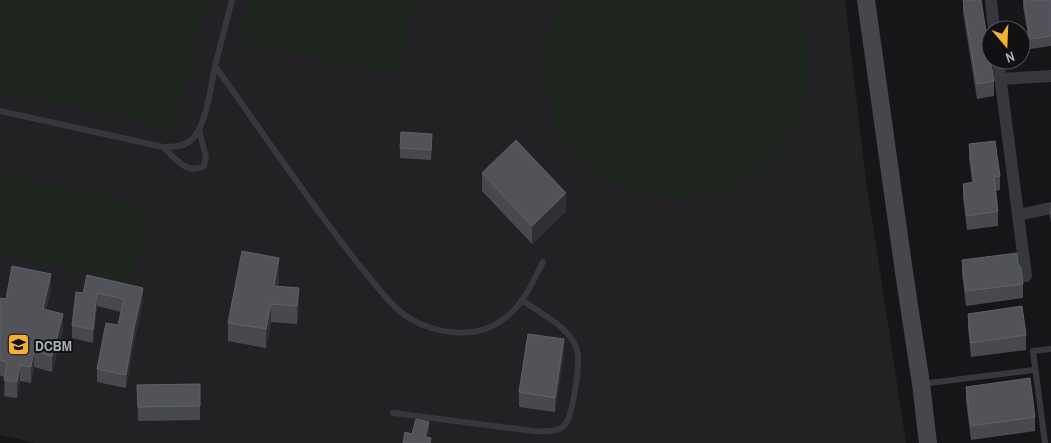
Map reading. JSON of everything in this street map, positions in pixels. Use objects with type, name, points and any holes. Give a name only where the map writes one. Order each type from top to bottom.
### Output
[{"type":"street","points":[[866,0],[928,443]]},
{"type":"street","points":[[991,0],[993,20]]},
{"type":"street","points":[[999,70],[1026,276]]},
{"type":"street","points":[[1000,79],[1051,76]]},
{"type":"street","points":[[1018,214],[1051,208]]},
{"type":"lane","points":[[0,111],[163,147],[175,147],[184,144],[191,140],[199,130],[202,122],[232,0]]},
{"type":"lane","points":[[215,66],[335,234],[382,292],[408,318],[434,329],[455,333],[476,332],[486,329],[506,318],[522,300],[543,262]]},
{"type":"lane","points":[[163,147],[188,169],[198,170],[204,166],[206,158],[199,130]]},
{"type":"lane","points":[[393,413],[534,431],[554,431],[561,428],[569,417],[578,367],[577,348],[560,326],[522,300]]},
{"type":"lane","points":[[1045,443],[1032,351],[1051,349]]},
{"type":"lane","points":[[921,384],[1034,370]]},
{"type":"shaded area","points":[[0,0],[845,0],[865,173],[906,443],[36,443],[0,435]]},
{"type":"shaded area","points":[[0,0],[205,0],[175,129],[0,90]]},
{"type":"shaded area","points":[[249,0],[416,0],[399,76],[240,41]]},
{"type":"shaded area","points":[[562,0],[793,0],[796,3],[811,53],[806,102],[781,151],[742,183],[689,199],[640,195],[590,169],[556,127],[542,77],[550,21]]},
{"type":"shaded area","points":[[0,174],[151,207],[134,282],[0,253]]},
{"type":"building","points":[[963,0],[981,0],[984,20],[981,20],[981,70],[992,70],[994,81],[977,84]]},
{"type":"building","points":[[1024,0],[1051,0],[1051,36],[1031,39],[1031,20],[1027,20]]},
{"type":"building","points":[[401,132],[432,134],[431,150],[400,148]]},
{"type":"building","points":[[516,140],[566,193],[532,226],[482,173]]},
{"type":"building","points":[[995,141],[1000,176],[994,177],[998,211],[967,216],[963,184],[974,182],[969,144]]},
{"type":"building","points":[[242,251],[279,258],[274,286],[299,288],[297,306],[271,304],[266,329],[228,323]]},
{"type":"building","points":[[1017,253],[1023,284],[966,291],[962,260]]},
{"type":"building","points":[[12,266],[51,274],[43,309],[63,314],[52,356],[34,351],[31,367],[20,365],[17,382],[4,380],[7,362],[0,360],[0,298],[6,299]]},
{"type":"building","points":[[87,275],[143,288],[126,375],[97,369],[106,323],[118,325],[124,299],[97,293],[93,330],[72,325],[76,292],[83,293]]},
{"type":"building","points":[[1022,306],[1026,335],[971,343],[968,314]]},
{"type":"building","points":[[528,334],[564,339],[555,398],[519,392]]},
{"type":"building","points":[[1030,378],[1035,417],[971,426],[966,387]]},
{"type":"building","points":[[200,384],[200,406],[138,407],[137,385]]},
{"type":"building","points":[[416,419],[429,422],[425,437],[431,438],[430,443],[403,443],[405,432],[412,434]]},
{"type":"place","name":"DCBM","points":[[19,345]]}]
